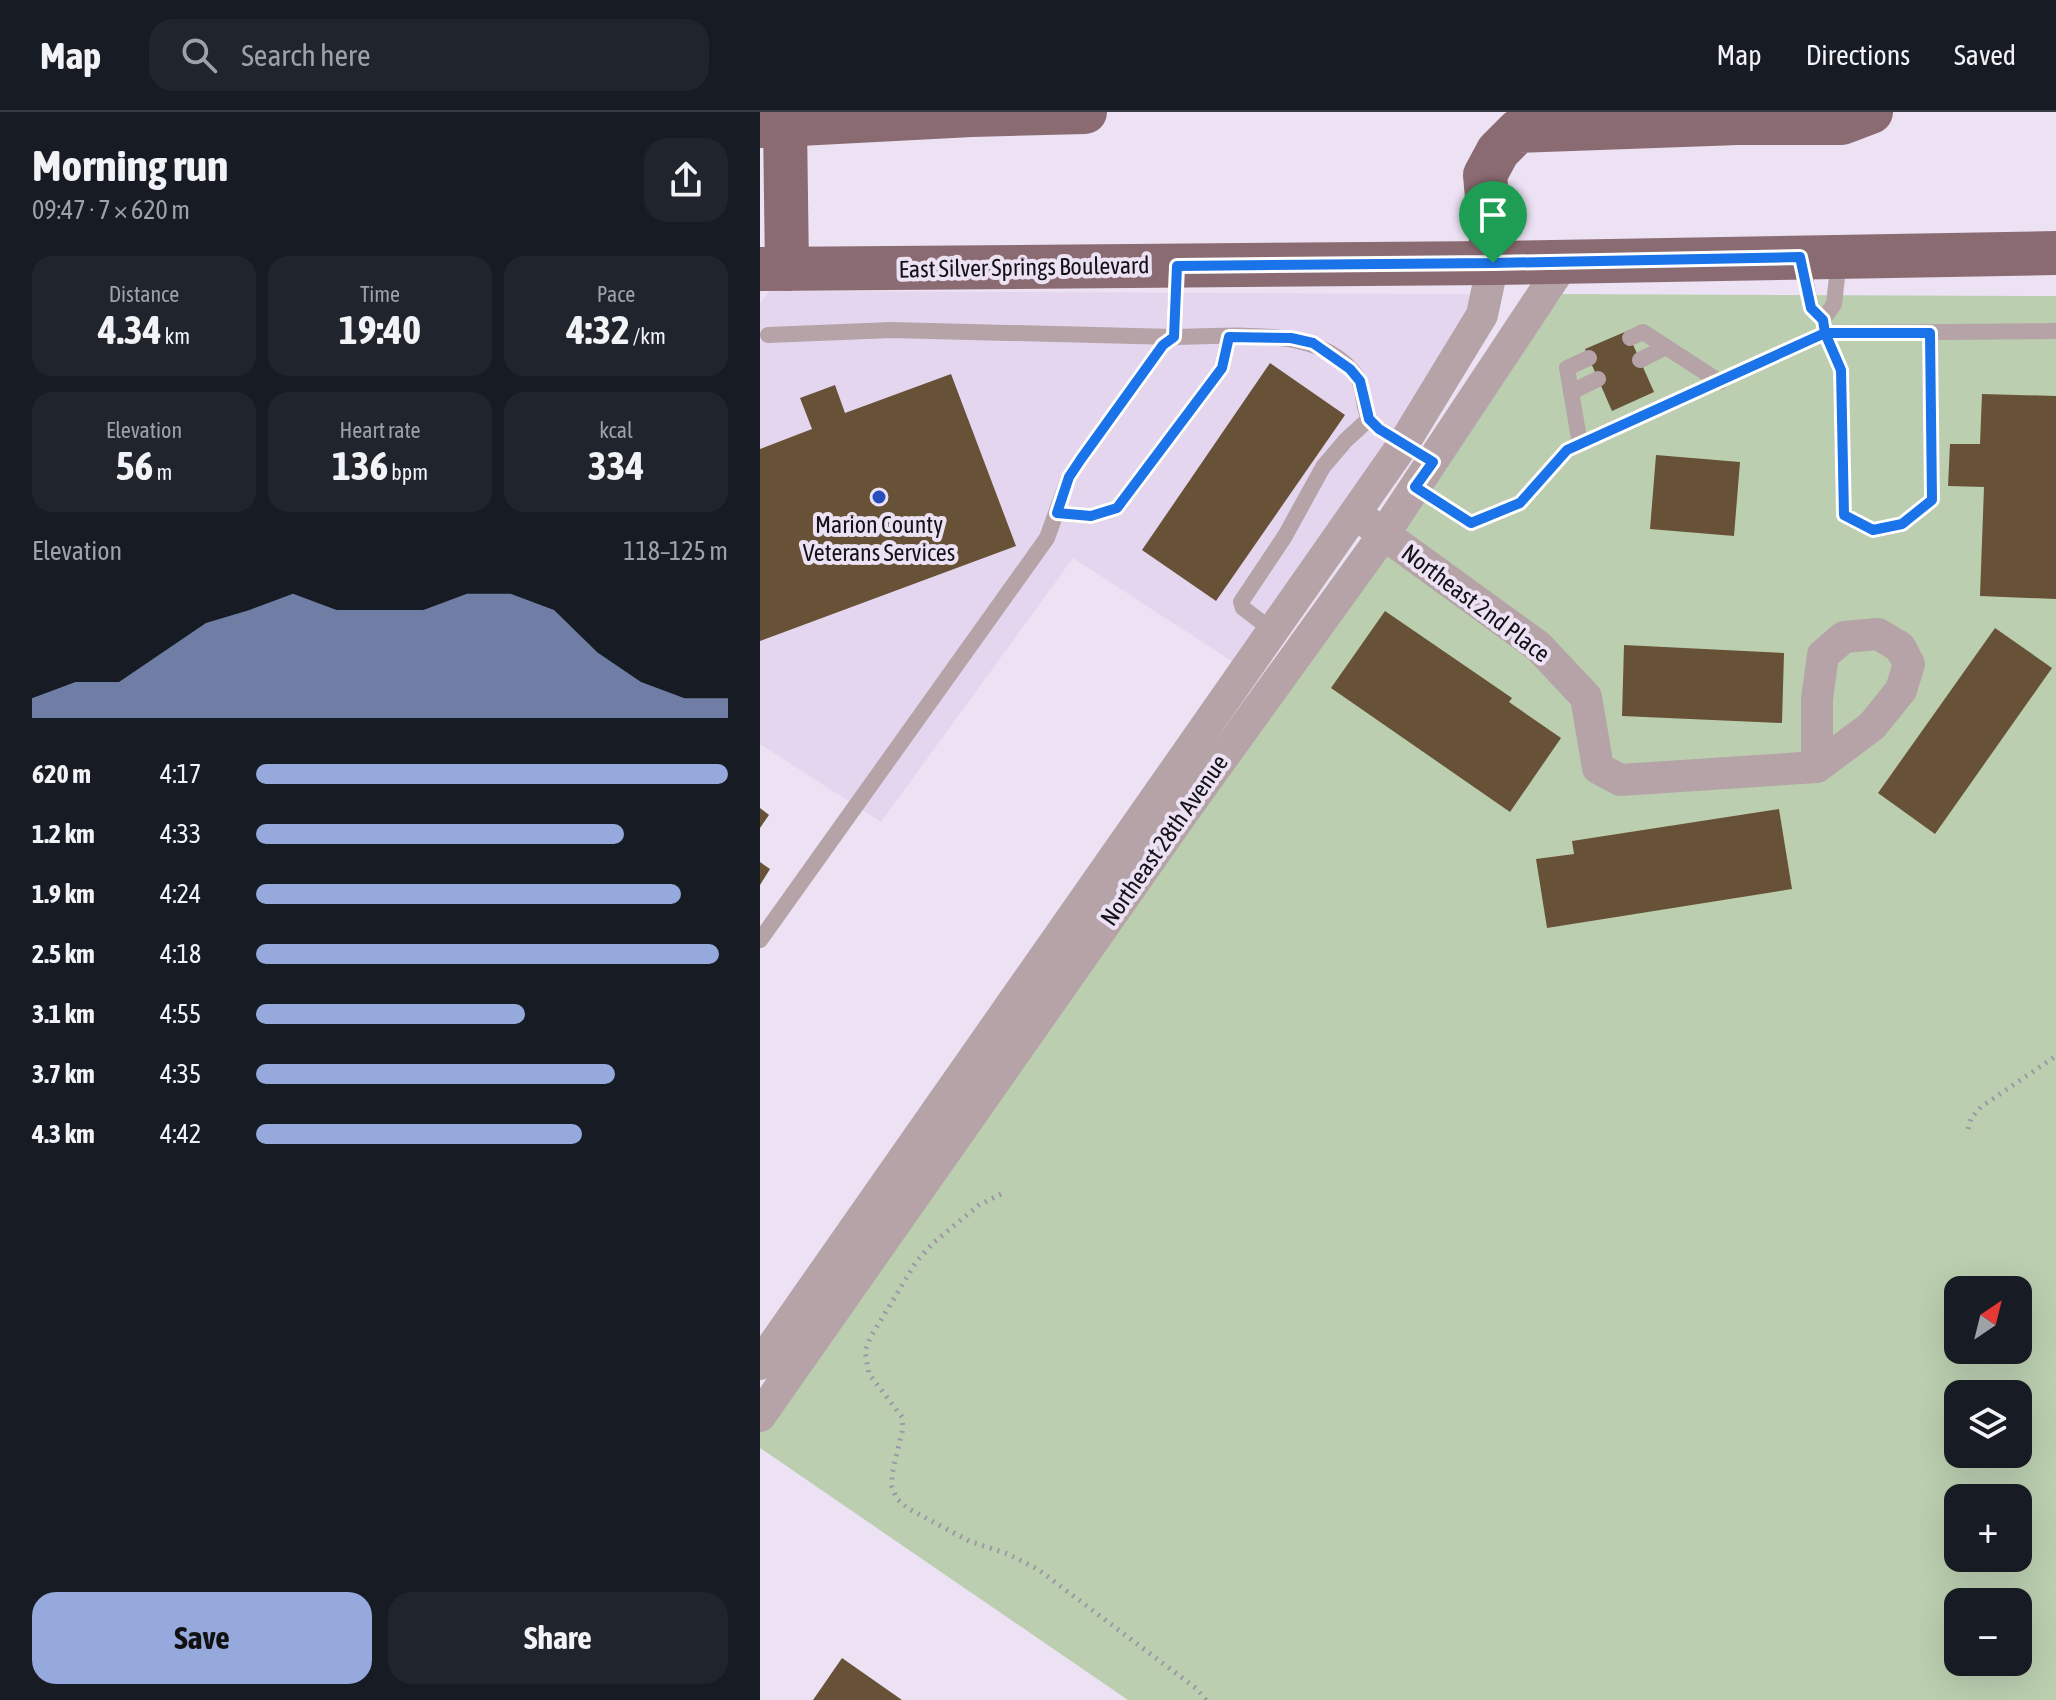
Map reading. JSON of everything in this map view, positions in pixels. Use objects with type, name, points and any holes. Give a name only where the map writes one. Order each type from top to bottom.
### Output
[{"type":"main road","points":[[773,269],[777,121],[1085,112]]},
{"type":"main road","points":[[1493,263],[1485,175],[1498,151],[1518,131],[1738,123],[1842,123],[1871,112]]},
{"type":"main road","name":"East Silver Springs Boulevard","points":[[773,269],[1493,263],[2056,253]]},
{"type":"street","name":"Northeast 28th Avenue","points":[[760,1416],[1187,807],[1384,534],[1565,261]]},
{"type":"street","name":"Northeast 28th Avenue","points":[[760,1364],[1404,443],[1482,315],[1493,263]]},
{"type":"street","name":"Northeast 2nd Place","points":[[1354,514],[1538,646],[1586,697],[1598,768],[1620,780],[1817,767]]},
{"type":"lane","points":[[1820,256],[1811,308],[1824,327],[1841,370],[1844,515],[1873,530],[1902,524],[1932,500],[1930,333]]},
{"type":"lane","points":[[1820,256],[1834,304],[1824,327]]},
{"type":"lane","points":[[1174,337],[1177,266]]},
{"type":"lane","points":[[768,335],[892,330],[1291,338],[1313,343],[1350,369],[1360,381],[1369,419],[1379,429],[1404,443],[1424,474],[1471,523],[1520,503],[1567,450],[1720,382],[1824,327],[1930,333],[2056,331]]},
{"type":"lane","points":[[1630,338],[1643,332],[1720,382]]},
{"type":"lane","points":[[760,940],[1047,538],[1069,477],[1163,345],[1174,337]]},
{"type":"lane","points":[[1057,513],[1091,516],[1117,508],[1222,368],[1229,337]]},
{"type":"lane","points":[[1640,360],[1666,347]]},
{"type":"lane","points":[[1580,444],[1567,368],[1589,358]]},
{"type":"lane","points":[[1571,392],[1598,379]]},
{"type":"lane","points":[[1273,631],[1243,608],[1241,602],[1285,536],[1323,467],[1369,419]]},
{"type":"path","points":[[1968,1129],[1971,1118],[1981,1107],[2056,1056]]},
{"type":"path","points":[[1001,1194],[979,1205],[956,1223],[916,1262],[865,1351],[869,1374],[902,1417],[903,1428],[892,1487],[897,1499],[909,1509],[969,1541],[1008,1554],[1039,1570],[1197,1689],[1206,1700]]},
{"type":"shaded area","points":[[770,291],[1471,294],[1468,311],[1392,435],[1233,662],[1073,558],[881,822],[760,744],[760,303]]},
{"type":"green space","points":[[1560,294],[2056,296],[2056,1700],[1128,1700],[760,1448],[760,1431]]},
{"type":"building","points":[[1627,331],[1654,392],[1612,411],[1585,349]]},
{"type":"building","points":[[1270,363],[1345,415],[1216,601],[1142,550]]},
{"type":"building","name":"Marion County Veterans Services","points":[[951,374],[1016,546],[760,641],[760,449],[812,429],[800,398],[835,385],[845,413]]},
{"type":"building","points":[[1982,394],[2056,396],[2056,599],[1980,596],[1984,487],[1948,486],[1950,444],[1980,444]]},
{"type":"building","points":[[1656,455],[1740,462],[1734,536],[1650,529]]},
{"type":"building","points":[[1385,611],[1512,698],[1509,702],[1561,738],[1510,812],[1331,688]]},
{"type":"building","points":[[1995,628],[2052,668],[1935,834],[1878,793]]},
{"type":"building","points":[[1624,645],[1784,653],[1782,723],[1622,716]]},
{"type":"building","points":[[760,808],[769,815],[760,828]]},
{"type":"building","points":[[1779,809],[1792,889],[1547,928],[1536,859],[1574,854],[1572,841]]},
{"type":"building","points":[[760,862],[770,869],[760,885]]},
{"type":"building","points":[[842,1658],[902,1700],[813,1700]]},
{"type":"place","name":"Marion County Veterans Services","points":[[879,497]]},
{"type":"route","points":[[1493,263],[1177,266],[1174,337],[1163,345],[1069,477],[1057,513],[1091,516],[1117,508],[1222,368],[1229,337],[1291,338],[1313,343],[1350,369],[1360,381],[1369,419],[1379,429],[1433,462],[1415,487],[1471,523],[1520,503],[1567,450],[1825,333],[1841,370],[1844,515],[1873,530],[1902,524],[1932,500],[1930,333],[1825,333],[1823,320],[1811,308],[1800,257],[1493,263]]}]
